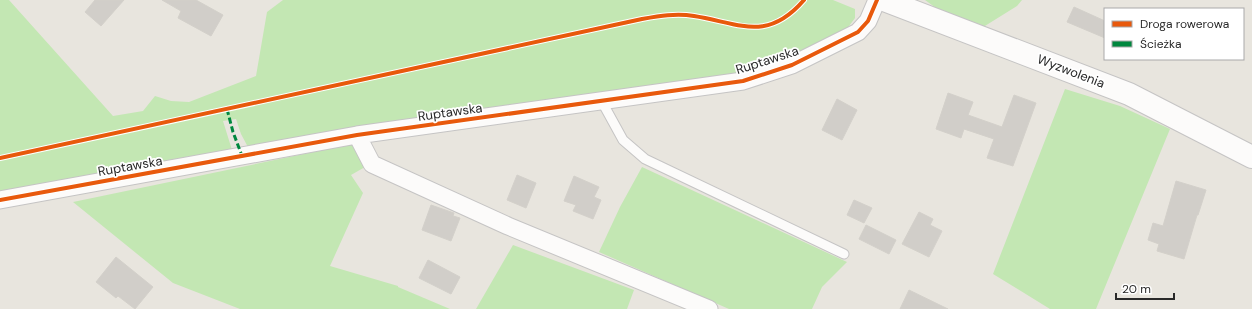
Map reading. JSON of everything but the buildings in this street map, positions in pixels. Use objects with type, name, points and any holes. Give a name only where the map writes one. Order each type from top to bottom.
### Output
[{"type":"street","name":"Ruptawska","points":[[0,200],[357,135],[743,81],[781,69],[816,54],[858,32],[868,21],[877,0]]},
{"type":"street","name":"Wyzwolenia","points":[[884,0],[1129,94],[1252,157]]},
{"type":"street","points":[[357,135],[372,164],[508,226],[709,309]]},
{"type":"lane","points":[[601,100],[623,140],[645,159],[844,254]]},
{"type":"green space","points":[[0,0],[9,0],[113,116],[143,111],[155,96],[171,101],[189,102],[256,76],[267,12],[283,0],[833,0],[855,9],[855,18],[846,30],[774,63],[744,73],[249,149],[241,134],[236,119],[223,121],[232,150],[229,151],[191,156],[0,193]]},
{"type":"green space","points":[[925,0],[1022,0],[1017,6],[972,34]]},
{"type":"green space","points":[[1065,89],[1120,106],[1170,129],[1096,309],[1050,309],[993,274]]},
{"type":"green space","points":[[352,144],[365,167],[351,175],[363,193],[330,266],[398,286],[450,309],[240,309],[173,283],[73,202]]},
{"type":"green space","points":[[642,167],[847,262],[822,287],[812,309],[729,309],[599,252],[620,207]]},
{"type":"green space","points":[[513,245],[634,290],[627,309],[476,309]]},
{"type":"marked path","points":[[227,109],[233,132],[242,156]]},
{"type":"cycle path","points":[[0,158],[648,18],[668,15],[687,15],[752,27],[765,26],[778,22],[804,0]]},
{"type":"cycle path","points":[[0,200],[357,135],[743,81],[792,65],[858,32],[868,21],[877,0]]}]
